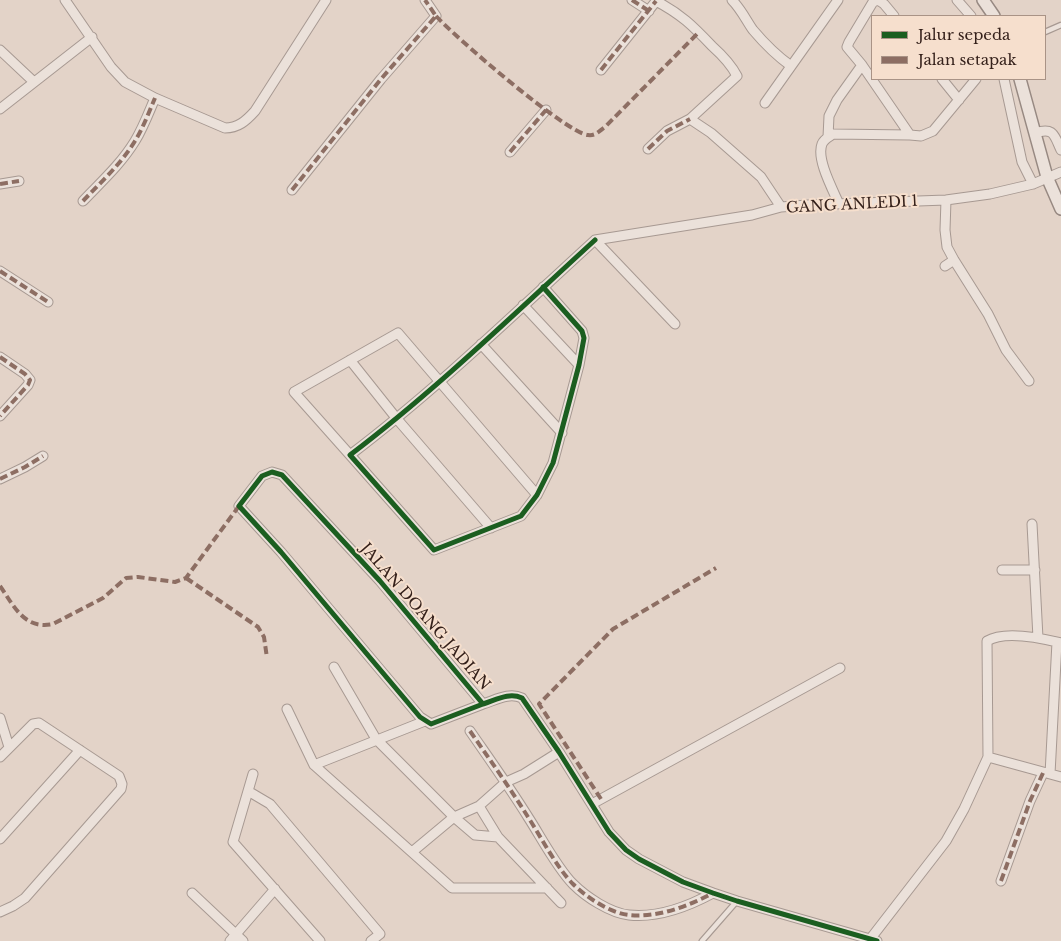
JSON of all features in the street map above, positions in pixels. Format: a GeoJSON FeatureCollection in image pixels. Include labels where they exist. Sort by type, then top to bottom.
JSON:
{"type":"FeatureCollection","features":[{"type":"Feature","properties":{"kind":"street"},"geometry":{"type":"LineString","coordinates":[[65,0],[111,67],[126,82],[155,98],[225,128],[232,128],[247,121],[326,0]]}},
{"type":"Feature","properties":{"kind":"street"},"geometry":{"type":"LineString","coordinates":[[292,190],[381,79],[436,16],[425,0]]}},
{"type":"Feature","properties":{"kind":"street"},"geometry":{"type":"LineString","coordinates":[[632,0],[649,11]]}},
{"type":"Feature","properties":{"kind":"street"},"geometry":{"type":"LineString","coordinates":[[732,0],[753,29],[781,59],[791,66]]}},
{"type":"Feature","properties":{"kind":"street"},"geometry":{"type":"LineString","coordinates":[[765,103],[838,0]]}},
{"type":"Feature","properties":{"kind":"street"},"geometry":{"type":"LineString","coordinates":[[871,78],[847,47],[873,2],[878,0],[893,15]]}},
{"type":"Feature","properties":{"kind":"street"},"geometry":{"type":"LineString","coordinates":[[957,0],[970,15]]}},
{"type":"Feature","properties":{"kind":"street"},"geometry":{"type":"LineString","coordinates":[[982,0],[993,15]]}},
{"type":"Feature","properties":{"kind":"street"},"geometry":{"type":"LineString","coordinates":[[601,70],[657,1],[673,10],[694,26],[732,66],[737,76],[690,119],[668,131],[648,149]]}},
{"type":"Feature","properties":{"kind":"street"},"geometry":{"type":"LineString","coordinates":[[0,109],[92,38]]}},
{"type":"Feature","properties":{"kind":"street"},"geometry":{"type":"LineString","coordinates":[[1,52],[34,82]]}},
{"type":"Feature","properties":{"kind":"street"},"geometry":{"type":"LineString","coordinates":[[828,137],[829,116],[837,100],[862,65]]}},
{"type":"Feature","properties":{"kind":"street"},"geometry":{"type":"LineString","coordinates":[[872,80],[910,135]]}},
{"type":"Feature","properties":{"kind":"street"},"geometry":{"type":"LineString","coordinates":[[943,80],[959,100]]}},
{"type":"Feature","properties":{"kind":"street"},"geometry":{"type":"LineString","coordinates":[[839,204],[820,154],[821,145],[828,137],[833,134],[921,136],[933,131],[975,80]]}},
{"type":"Feature","properties":{"kind":"street"},"geometry":{"type":"LineString","coordinates":[[1004,80],[1022,162],[1033,184]]}},
{"type":"Feature","properties":{"kind":"street"},"geometry":{"type":"LineString","coordinates":[[1020,80],[1048,177],[1061,209]]}},
{"type":"Feature","properties":{"kind":"street"},"geometry":{"type":"LineString","coordinates":[[83,201],[127,153],[136,139],[155,98]]}},
{"type":"Feature","properties":{"kind":"street"},"geometry":{"type":"LineString","coordinates":[[510,152],[546,110]]}},
{"type":"Feature","properties":{"kind":"street"},"geometry":{"type":"LineString","coordinates":[[690,119],[711,133],[761,177],[781,207]]}},
{"type":"Feature","properties":{"kind":"street"},"geometry":{"type":"LineString","coordinates":[[1035,133],[1044,130],[1050,131],[1054,134],[1061,150]]}},
{"type":"Feature","properties":{"kind":"street","name":"GANG ANLEDI 1"},"geometry":{"type":"LineString","coordinates":[[596,240],[752,215],[781,207],[807,204],[946,200],[990,194],[1033,184],[1061,172]]}},
{"type":"Feature","properties":{"kind":"street"},"geometry":{"type":"LineString","coordinates":[[0,184],[19,181]]}},
{"type":"Feature","properties":{"kind":"street"},"geometry":{"type":"LineString","coordinates":[[946,200],[945,230],[947,247],[988,314],[1006,350],[1029,381]]}},
{"type":"Feature","properties":{"kind":"street"},"geometry":{"type":"LineString","coordinates":[[350,454],[397,419],[596,240],[676,324]]}},
{"type":"Feature","properties":{"kind":"street"},"geometry":{"type":"LineString","coordinates":[[945,266],[954,260]]}},
{"type":"Feature","properties":{"kind":"street"},"geometry":{"type":"LineString","coordinates":[[1,274],[48,302]]}},
{"type":"Feature","properties":{"kind":"street"},"geometry":{"type":"LineString","coordinates":[[537,495],[398,333],[294,392],[434,550],[521,516],[537,495],[554,463],[579,366],[584,338],[582,331],[543,288]]}},
{"type":"Feature","properties":{"kind":"street"},"geometry":{"type":"LineString","coordinates":[[524,305],[579,366]]}},
{"type":"Feature","properties":{"kind":"street"},"geometry":{"type":"LineString","coordinates":[[480,344],[562,433]]}},
{"type":"Feature","properties":{"kind":"street"},"geometry":{"type":"LineString","coordinates":[[0,357],[25,374],[30,380],[28,385],[0,416]]}},
{"type":"Feature","properties":{"kind":"street"},"geometry":{"type":"LineString","coordinates":[[350,360],[397,419],[491,528]]}},
{"type":"Feature","properties":{"kind":"street"},"geometry":{"type":"LineString","coordinates":[[0,479],[25,468],[43,456]]}},
{"type":"Feature","properties":{"kind":"street","name":"JALAN DOANG JADIAN"},"geometry":{"type":"LineString","coordinates":[[425,721],[281,552],[239,506],[262,476],[272,472],[282,475],[380,581],[483,704],[512,695],[522,698],[559,752],[609,832],[626,850],[683,882],[712,893],[874,940]]}},
{"type":"Feature","properties":{"kind":"street"},"geometry":{"type":"LineString","coordinates":[[1032,524],[1038,638]]}},
{"type":"Feature","properties":{"kind":"street"},"geometry":{"type":"LineString","coordinates":[[1002,570],[1035,570]]}},
{"type":"Feature","properties":{"kind":"street"},"geometry":{"type":"LineString","coordinates":[[874,940],[946,841],[964,809],[988,757],[987,641],[993,637],[1003,635],[1059,642],[1047,773],[1030,801],[1001,881]]}},
{"type":"Feature","properties":{"kind":"street"},"geometry":{"type":"LineString","coordinates":[[334,667],[376,739],[454,817],[475,835],[498,837]]}},
{"type":"Feature","properties":{"kind":"street"},"geometry":{"type":"LineString","coordinates":[[592,804],[840,668]]}},
{"type":"Feature","properties":{"kind":"street"},"geometry":{"type":"LineString","coordinates":[[314,765],[425,721],[431,724],[438,722],[483,704]]}},
{"type":"Feature","properties":{"kind":"street"},"geometry":{"type":"LineString","coordinates":[[287,709],[314,765],[452,888],[546,888]]}},
{"type":"Feature","properties":{"kind":"street"},"geometry":{"type":"LineString","coordinates":[[0,718],[9,747]]}},
{"type":"Feature","properties":{"kind":"street"},"geometry":{"type":"LineString","coordinates":[[0,757],[33,724],[39,723],[119,776],[122,781],[121,788],[25,898],[0,912]]}},
{"type":"Feature","properties":{"kind":"street"},"geometry":{"type":"LineString","coordinates":[[470,732],[506,782],[572,882],[596,901],[614,912],[645,916],[696,902],[712,893]]}},
{"type":"Feature","properties":{"kind":"street"},"geometry":{"type":"LineString","coordinates":[[0,839],[80,750]]}},
{"type":"Feature","properties":{"kind":"street"},"geometry":{"type":"LineString","coordinates":[[412,852],[454,817],[479,806],[506,782],[524,774],[559,752]]}},
{"type":"Feature","properties":{"kind":"street"},"geometry":{"type":"LineString","coordinates":[[988,757],[1061,777]]}},
{"type":"Feature","properties":{"kind":"street"},"geometry":{"type":"LineString","coordinates":[[253,774],[233,842],[320,941]]}},
{"type":"Feature","properties":{"kind":"street"},"geometry":{"type":"LineString","coordinates":[[248,791],[270,804],[383,937],[371,941]]}},
{"type":"Feature","properties":{"kind":"street"},"geometry":{"type":"LineString","coordinates":[[479,806],[498,837],[561,903]]}},
{"type":"Feature","properties":{"kind":"street"},"geometry":{"type":"LineString","coordinates":[[233,938],[275,890]]}},
{"type":"Feature","properties":{"kind":"street"},"geometry":{"type":"LineString","coordinates":[[192,893],[233,938],[243,941]]}},
{"type":"Feature","properties":{"kind":"lane"},"geometry":{"type":"LineString","coordinates":[[1046,32],[1061,25]]}},
{"type":"Feature","properties":{"kind":"lane"},"geometry":{"type":"LineString","coordinates":[[702,941],[737,901]]}},
{"type":"Feature","properties":{"kind":"marked path"},"geometry":{"type":"LineString","coordinates":[[292,190],[381,79],[436,16],[425,0]]}},
{"type":"Feature","properties":{"kind":"marked path"},"geometry":{"type":"LineString","coordinates":[[632,0],[649,11]]}},
{"type":"Feature","properties":{"kind":"marked path"},"geometry":{"type":"LineString","coordinates":[[601,70],[656,1]]}},
{"type":"Feature","properties":{"kind":"marked path"},"geometry":{"type":"LineString","coordinates":[[436,16],[535,102],[558,119],[588,135],[595,134],[605,127],[699,32]]}},
{"type":"Feature","properties":{"kind":"marked path"},"geometry":{"type":"LineString","coordinates":[[83,201],[124,157],[141,131],[155,98]]}},
{"type":"Feature","properties":{"kind":"marked path"},"geometry":{"type":"LineString","coordinates":[[510,152],[546,110]]}},
{"type":"Feature","properties":{"kind":"marked path"},"geometry":{"type":"LineString","coordinates":[[648,149],[667,131],[690,119]]}},
{"type":"Feature","properties":{"kind":"marked path"},"geometry":{"type":"LineString","coordinates":[[0,184],[19,181]]}},
{"type":"Feature","properties":{"kind":"marked path"},"geometry":{"type":"LineString","coordinates":[[0,271],[48,302]]}},
{"type":"Feature","properties":{"kind":"marked path"},"geometry":{"type":"LineString","coordinates":[[0,357],[25,374],[30,380],[28,385],[0,416]]}},
{"type":"Feature","properties":{"kind":"marked path"},"geometry":{"type":"LineString","coordinates":[[0,479],[43,456]]}},
{"type":"Feature","properties":{"kind":"marked path"},"geometry":{"type":"LineString","coordinates":[[0,586],[15,608],[27,620],[43,625],[53,624],[103,598],[126,578],[138,577],[175,582],[186,578],[239,506]]}},
{"type":"Feature","properties":{"kind":"marked path"},"geometry":{"type":"LineString","coordinates":[[601,799],[539,704],[613,629],[716,568]]}},
{"type":"Feature","properties":{"kind":"marked path"},"geometry":{"type":"LineString","coordinates":[[186,578],[258,627],[264,637],[267,658]]}},
{"type":"Feature","properties":{"kind":"marked path"},"geometry":{"type":"LineString","coordinates":[[470,731],[514,795],[561,870],[573,884],[591,899],[606,908],[622,914],[651,915],[672,910],[713,893]]}},
{"type":"Feature","properties":{"kind":"marked path"},"geometry":{"type":"LineString","coordinates":[[1001,881],[1030,801],[1043,773]]}},
{"type":"Feature","properties":{"kind":"cycle path"},"geometry":{"type":"LineString","coordinates":[[543,287],[582,331],[584,338],[579,365],[553,463],[537,495],[521,516],[434,550],[350,455],[445,377],[505,323],[535,295],[565,267],[595,240]]}},
{"type":"Feature","properties":{"kind":"cycle path"},"geometry":{"type":"LineString","coordinates":[[483,704],[431,724],[420,717],[281,552],[239,506],[262,476],[272,472],[282,475],[380,581],[483,704],[507,696],[522,698],[559,752],[609,832],[626,850],[683,882],[713,893],[877,941]]}}]}
